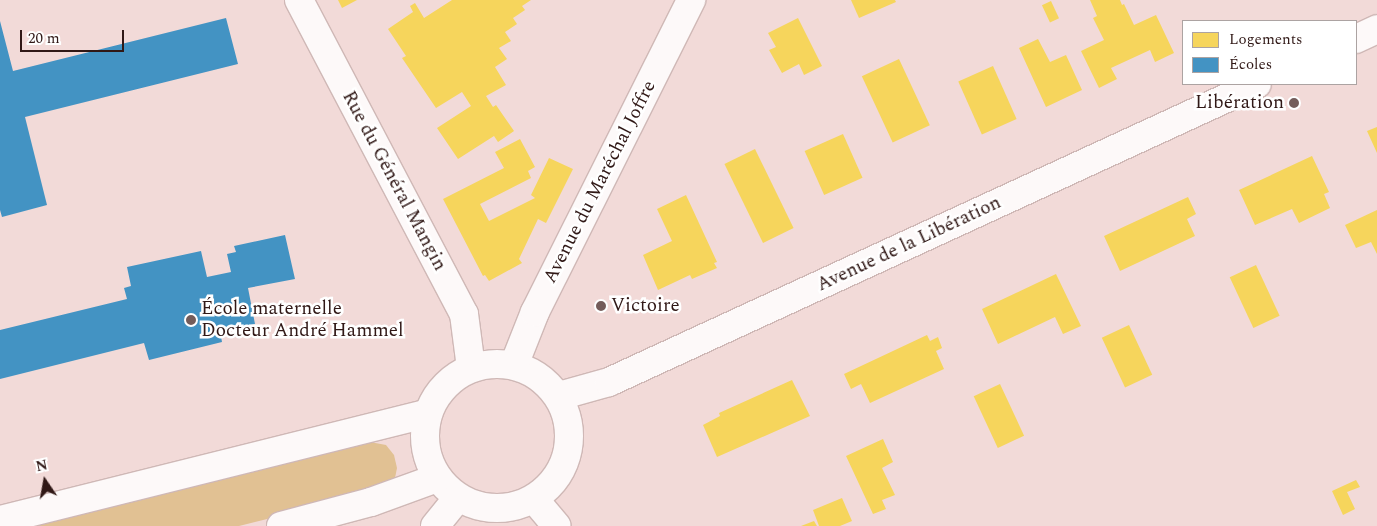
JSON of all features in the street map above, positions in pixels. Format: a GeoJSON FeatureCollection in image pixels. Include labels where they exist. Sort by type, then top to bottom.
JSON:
{"type":"FeatureCollection","features":[{"type":"Feature","properties":{"kind":"street","name":"Rue du Général Mangin"},"geometry":{"type":"LineString","coordinates":[[299,0],[464,314],[471,368]]}},
{"type":"Feature","properties":{"kind":"street","name":"Avenue du Maréchal Joffre"},"geometry":{"type":"LineString","coordinates":[[514,365],[535,312],[691,0]]}},
{"type":"Feature","properties":{"kind":"street"},"geometry":{"type":"LineString","coordinates":[[1357,38],[1377,29]]}},
{"type":"Feature","properties":{"kind":"street","name":"Avenue de la Libération"},"geometry":{"type":"LineString","coordinates":[[559,396],[609,382],[1255,85]]}},
{"type":"Feature","properties":{"kind":"street"},"geometry":{"type":"LineString","coordinates":[[492,363],[514,365],[540,376],[559,396],[570,424],[568,453],[556,480],[534,499],[509,508],[482,508],[458,498],[437,478],[425,446],[428,413],[440,390],[454,377],[471,368],[492,363]]}},
{"type":"Feature","properties":{"kind":"street"},"geometry":{"type":"LineString","coordinates":[[0,520],[428,413]]}},
{"type":"Feature","properties":{"kind":"street"},"geometry":{"type":"LineString","coordinates":[[281,526],[371,502],[437,478]]}},
{"type":"Feature","properties":{"kind":"street"},"geometry":{"type":"LineString","coordinates":[[435,526],[458,498]]}},
{"type":"Feature","properties":{"kind":"street"},"geometry":{"type":"LineString","coordinates":[[534,499],[557,526]]}},
{"type":"Feature","properties":{"kind":"shaded area"},"geometry":{"type":"Polygon","coordinates":[[[370,442],[386,445],[394,455],[397,468],[395,478],[388,487],[380,491],[239,526],[28,526],[370,442]]]}},
{"type":"Feature","properties":{"kind":"building: Logements"},"geometry":{"type":"Polygon","coordinates":[[[338,0],[357,0],[342,8],[338,0]]]}},
{"type":"Feature","properties":{"kind":"building: Logements"},"geometry":{"type":"Polygon","coordinates":[[[452,0],[531,0],[522,6],[525,10],[513,18],[517,24],[505,32],[511,41],[499,48],[507,59],[495,67],[506,85],[486,96],[493,107],[496,105],[514,131],[498,142],[494,136],[458,159],[437,128],[471,106],[462,92],[436,108],[402,58],[406,56],[388,29],[413,12],[410,6],[415,3],[424,18],[452,0]]]}},
{"type":"Feature","properties":{"kind":"building: Logements"},"geometry":{"type":"Polygon","coordinates":[[[851,0],[895,0],[896,2],[859,18],[851,0]]]}},
{"type":"Feature","properties":{"kind":"building: Logements"},"geometry":{"type":"Polygon","coordinates":[[[1090,0],[1120,0],[1122,5],[1124,4],[1134,25],[1156,15],[1174,53],[1155,62],[1150,50],[1111,68],[1117,79],[1099,88],[1081,51],[1104,40],[1093,18],[1097,16],[1090,0]]]}},
{"type":"Feature","properties":{"kind":"building: Logements"},"geometry":{"type":"Polygon","coordinates":[[[1051,1],[1059,18],[1050,22],[1042,5],[1051,1]]]}},
{"type":"Feature","properties":{"kind":"building: Logements"},"geometry":{"type":"Polygon","coordinates":[[[798,18],[822,66],[804,75],[799,64],[782,73],[769,50],[776,47],[768,33],[798,18]]]}},
{"type":"Feature","properties":{"kind":"building: Logements"},"geometry":{"type":"Polygon","coordinates":[[[1038,39],[1050,62],[1066,55],[1082,90],[1046,107],[1019,48],[1038,39]]]}},
{"type":"Feature","properties":{"kind":"building: Logements"},"geometry":{"type":"Polygon","coordinates":[[[899,59],[930,125],[893,142],[862,76],[899,59]]]}},
{"type":"Feature","properties":{"kind":"building: Logements"},"geometry":{"type":"Polygon","coordinates":[[[993,66],[1017,119],[982,134],[958,81],[993,66]]]}},
{"type":"Feature","properties":{"kind":"building: Logements"},"geometry":{"type":"Polygon","coordinates":[[[1377,127],[1377,153],[1367,131],[1377,127]]]}},
{"type":"Feature","properties":{"kind":"building: Logements"},"geometry":{"type":"Polygon","coordinates":[[[843,134],[863,178],[824,195],[805,151],[843,134]]]}},
{"type":"Feature","properties":{"kind":"building: Logements"},"geometry":{"type":"Polygon","coordinates":[[[520,139],[535,167],[528,171],[531,178],[480,204],[489,221],[535,198],[531,195],[549,158],[573,169],[546,223],[538,219],[519,259],[522,263],[489,281],[485,275],[483,276],[443,199],[504,168],[495,152],[520,139]]]}},
{"type":"Feature","properties":{"kind":"building: Logements"},"geometry":{"type":"Polygon","coordinates":[[[755,149],[794,228],[763,243],[724,164],[755,149]]]}},
{"type":"Feature","properties":{"kind":"building: Logements"},"geometry":{"type":"Polygon","coordinates":[[[1312,156],[1329,192],[1324,194],[1330,208],[1299,223],[1292,209],[1255,225],[1239,190],[1312,156]]]}},
{"type":"Feature","properties":{"kind":"building: Logements"},"geometry":{"type":"Polygon","coordinates":[[[686,195],[717,262],[714,263],[717,268],[692,279],[690,275],[658,290],[643,255],[672,241],[657,209],[686,195]]]}},
{"type":"Feature","properties":{"kind":"building: Logements"},"geometry":{"type":"Polygon","coordinates":[[[1188,197],[1196,214],[1187,219],[1195,236],[1120,271],[1104,236],[1188,197]]]}},
{"type":"Feature","properties":{"kind":"building: Logements"},"geometry":{"type":"Polygon","coordinates":[[[1377,210],[1377,254],[1371,242],[1356,248],[1345,225],[1377,210]]]}},
{"type":"Feature","properties":{"kind":"building: Logements"},"geometry":{"type":"Polygon","coordinates":[[[1256,265],[1280,316],[1253,328],[1230,277],[1256,265]]]}},
{"type":"Feature","properties":{"kind":"building: Logements"},"geometry":{"type":"Polygon","coordinates":[[[1056,274],[1081,326],[1063,334],[1055,317],[998,344],[982,309],[1056,274]]]}},
{"type":"Feature","properties":{"kind":"building: Logements"},"geometry":{"type":"Polygon","coordinates":[[[1129,325],[1152,375],[1125,388],[1102,338],[1129,325]]]}},
{"type":"Feature","properties":{"kind":"building: Logements"},"geometry":{"type":"Polygon","coordinates":[[[927,335],[930,341],[938,337],[942,348],[936,351],[944,369],[870,403],[861,384],[851,389],[844,374],[927,335]]]}},
{"type":"Feature","properties":{"kind":"building: Logements"},"geometry":{"type":"Polygon","coordinates":[[[792,380],[810,416],[717,457],[703,425],[720,416],[719,413],[792,380]]]}},
{"type":"Feature","properties":{"kind":"building: Logements"},"geometry":{"type":"Polygon","coordinates":[[[1000,384],[1024,436],[998,448],[974,396],[1000,384]]]}},
{"type":"Feature","properties":{"kind":"building: Logements"},"geometry":{"type":"Polygon","coordinates":[[[883,439],[893,462],[882,468],[895,495],[882,500],[886,509],[873,514],[846,456],[883,439]]]}},
{"type":"Feature","properties":{"kind":"building: Logements"},"geometry":{"type":"Polygon","coordinates":[[[1356,480],[1360,487],[1347,492],[1355,509],[1343,515],[1332,491],[1356,480]]]}},
{"type":"Feature","properties":{"kind":"building: Logements"},"geometry":{"type":"Polygon","coordinates":[[[842,498],[852,521],[840,526],[819,526],[813,510],[842,498]]]}},
{"type":"Feature","properties":{"kind":"building: Logements"},"geometry":{"type":"Polygon","coordinates":[[[814,521],[817,526],[801,526],[814,521]]]}},
{"type":"Feature","properties":{"kind":"building: Écoles"},"geometry":{"type":"Polygon","coordinates":[[[226,18],[238,64],[25,117],[47,205],[2,217],[0,210],[0,21],[13,71],[226,18]]]}},
{"type":"Feature","properties":{"kind":"building: Écoles"},"geometry":{"type":"Polygon","coordinates":[[[285,235],[295,279],[248,288],[255,324],[220,331],[222,342],[149,360],[144,343],[0,379],[0,330],[127,299],[124,288],[131,286],[127,267],[201,251],[207,277],[231,272],[227,254],[236,252],[234,246],[285,235]]]}},
{"type":"Feature","properties":{"kind":"place","name":"Libération"},"geometry":{"type":"Point","coordinates":[1294,103]}},
{"type":"Feature","properties":{"kind":"place","name":"Victoire"},"geometry":{"type":"Point","coordinates":[601,306]}},
{"type":"Feature","properties":{"kind":"place","name":"École maternelle Docteur André Hammel"},"geometry":{"type":"Point","coordinates":[191,320]}}]}
